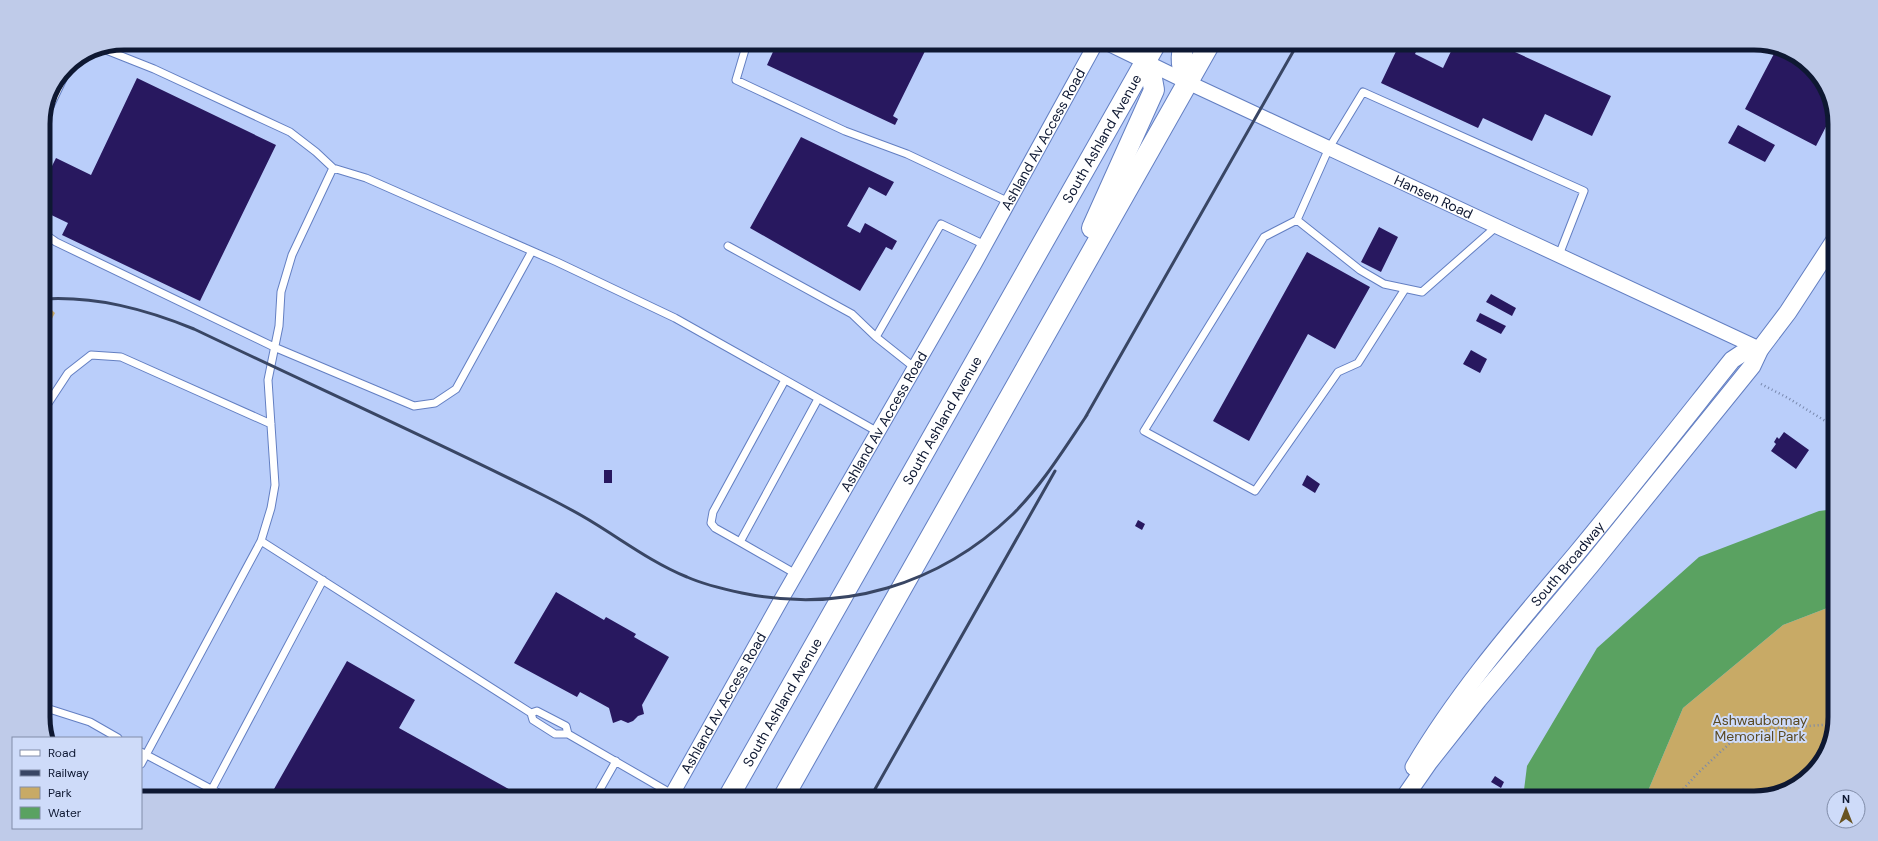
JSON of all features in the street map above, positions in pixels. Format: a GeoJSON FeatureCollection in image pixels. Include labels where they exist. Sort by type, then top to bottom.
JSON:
{"type":"FeatureCollection","features":[{"type":"Feature","properties":{"kind":"main road","name":"South Ashland Avenue"},"geometry":{"type":"LineString","coordinates":[[732,791],[1152,50]]}},
{"type":"Feature","properties":{"kind":"main road"},"geometry":{"type":"LineString","coordinates":[[1183,50],[1182,68],[1187,82]]}},
{"type":"Feature","properties":{"kind":"main road"},"geometry":{"type":"LineString","coordinates":[[787,791],[1206,50]]}},
{"type":"Feature","properties":{"kind":"main road"},"geometry":{"type":"LineString","coordinates":[[1081,271],[1088,237],[1154,90],[1151,73],[1145,61]]}},
{"type":"Feature","properties":{"kind":"street","name":"Ashland Av Access Road"},"geometry":{"type":"LineString","coordinates":[[674,791],[796,574],[985,245],[1092,50]]}},
{"type":"Feature","properties":{"kind":"street","name":"Hansen Road"},"geometry":{"type":"LineString","coordinates":[[1122,50],[1187,82],[1760,349]]}},
{"type":"Feature","properties":{"kind":"street","name":"South Broadway"},"geometry":{"type":"LineString","coordinates":[[1409,791],[1429,762],[1478,700],[1591,565],[1752,366],[1760,349],[1788,312],[1828,251]]}},
{"type":"Feature","properties":{"kind":"street","name":"South Broadway"},"geometry":{"type":"LineString","coordinates":[[1398,791],[1448,713],[1490,657],[1629,490],[1732,360],[1741,354],[1760,349]]}},
{"type":"Feature","properties":{"kind":"lane"},"geometry":{"type":"LineString","coordinates":[[745,50],[736,80],[845,131],[907,154],[1009,202]]}},
{"type":"Feature","properties":{"kind":"lane"},"geometry":{"type":"LineString","coordinates":[[109,51],[154,69],[290,132],[316,152],[333,168],[366,178],[532,251],[675,318],[878,432]]}},
{"type":"Feature","properties":{"kind":"lane"},"geometry":{"type":"LineString","coordinates":[[1406,289],[1358,363],[1338,372],[1255,491],[1144,431],[1264,237],[1296,220],[1329,148],[1363,92],[1584,191],[1559,255]]}},
{"type":"Feature","properties":{"kind":"lane"},"geometry":{"type":"LineString","coordinates":[[216,791],[143,754],[261,541],[271,508],[275,485],[268,380],[279,326],[281,292],[292,255],[333,168]]}},
{"type":"Feature","properties":{"kind":"lane"},"geometry":{"type":"LineString","coordinates":[[1296,220],[1360,270],[1384,284],[1422,292],[1496,226]]}},
{"type":"Feature","properties":{"kind":"lane"},"geometry":{"type":"LineString","coordinates":[[876,337],[941,224],[985,245]]}},
{"type":"Feature","properties":{"kind":"lane"},"geometry":{"type":"LineString","coordinates":[[50,238],[274,347],[414,406],[435,403],[456,389],[532,251]]}},
{"type":"Feature","properties":{"kind":"lane"},"geometry":{"type":"LineString","coordinates":[[728,246],[852,314],[876,337],[915,368]]}},
{"type":"Feature","properties":{"kind":"lane"},"geometry":{"type":"LineString","coordinates":[[50,400],[68,373],[91,355],[121,357],[270,424]]}},
{"type":"Feature","properties":{"kind":"lane"},"geometry":{"type":"LineString","coordinates":[[785,380],[713,512],[711,523],[715,528],[796,574]]}},
{"type":"Feature","properties":{"kind":"lane"},"geometry":{"type":"LineString","coordinates":[[740,542],[818,398]]}},
{"type":"Feature","properties":{"kind":"lane"},"geometry":{"type":"LineString","coordinates":[[261,541],[531,713],[532,720],[555,734],[568,734],[616,761],[663,791]]}},
{"type":"Feature","properties":{"kind":"lane"},"geometry":{"type":"LineString","coordinates":[[212,789],[323,580]]}},
{"type":"Feature","properties":{"kind":"lane"},"geometry":{"type":"LineString","coordinates":[[50,709],[90,722],[116,737]]}},
{"type":"Feature","properties":{"kind":"lane"},"geometry":{"type":"LineString","coordinates":[[531,713],[537,711],[566,726],[568,734]]}},
{"type":"Feature","properties":{"kind":"lane"},"geometry":{"type":"LineString","coordinates":[[599,791],[616,761]]}},
{"type":"Feature","properties":{"kind":"path"},"geometry":{"type":"LineString","coordinates":[[1761,384],[1788,398],[1828,423]]}},
{"type":"Feature","properties":{"kind":"path"},"geometry":{"type":"LineString","coordinates":[[1681,791],[1698,772],[1730,743],[1770,729],[1828,724]]}},
{"type":"Feature","properties":{"kind":"green space"},"geometry":{"type":"Polygon","coordinates":[[[50,308],[55,313],[50,323],[50,308]]]}},
{"type":"Feature","properties":{"kind":"green space","name":"Ashwaubomay Memorial Park"},"geometry":{"type":"Polygon","coordinates":[[[1828,608],[1827,731],[1820,750],[1810,766],[1795,779],[1768,790],[1648,791],[1683,708],[1783,625],[1828,608]]]}},
{"type":"Feature","properties":{"kind":"water"},"geometry":{"type":"Polygon","coordinates":[[[1828,510],[1828,608],[1783,625],[1683,708],[1648,791],[1524,791],[1527,766],[1597,648],[1699,557],[1819,511],[1828,510]]]}},
{"type":"Feature","properties":{"kind":"building"},"geometry":{"type":"Polygon","coordinates":[[[774,50],[926,50],[893,116],[898,119],[895,125],[767,65],[774,50]]]}},
{"type":"Feature","properties":{"kind":"building"},"geometry":{"type":"Polygon","coordinates":[[[1397,50],[1417,50],[1415,54],[1443,68],[1452,50],[1516,50],[1515,52],[1611,96],[1592,136],[1545,114],[1532,141],[1483,118],[1478,128],[1381,83],[1397,50]]]}},
{"type":"Feature","properties":{"kind":"building"},"geometry":{"type":"Polygon","coordinates":[[[1774,53],[1791,60],[1810,75],[1816,83],[1824,100],[1827,110],[1828,123],[1816,146],[1745,109],[1774,53]]]}},
{"type":"Feature","properties":{"kind":"building"},"geometry":{"type":"Polygon","coordinates":[[[137,78],[276,145],[200,301],[62,235],[68,223],[50,214],[50,170],[56,158],[91,175],[137,78]]]}},
{"type":"Feature","properties":{"kind":"building"},"geometry":{"type":"Polygon","coordinates":[[[1738,125],[1775,145],[1765,162],[1728,143],[1738,125]]]}},
{"type":"Feature","properties":{"kind":"building"},"geometry":{"type":"Polygon","coordinates":[[[801,137],[894,182],[886,196],[869,187],[847,226],[860,233],[865,223],[897,241],[892,250],[886,247],[860,291],[750,228],[801,137]]]}},
{"type":"Feature","properties":{"kind":"building"},"geometry":{"type":"Polygon","coordinates":[[[1379,227],[1398,237],[1381,272],[1361,262],[1379,227]]]}},
{"type":"Feature","properties":{"kind":"building"},"geometry":{"type":"Polygon","coordinates":[[[1307,252],[1370,287],[1335,349],[1308,334],[1249,441],[1213,421],[1307,252]]]}},
{"type":"Feature","properties":{"kind":"building"},"geometry":{"type":"Polygon","coordinates":[[[1491,294],[1516,308],[1512,316],[1486,302],[1491,294]]]}},
{"type":"Feature","properties":{"kind":"building"},"geometry":{"type":"Polygon","coordinates":[[[1480,313],[1506,326],[1501,334],[1476,321],[1480,313]]]}},
{"type":"Feature","properties":{"kind":"building"},"geometry":{"type":"Polygon","coordinates":[[[1471,350],[1487,359],[1480,373],[1463,364],[1471,350]]]}},
{"type":"Feature","properties":{"kind":"building"},"geometry":{"type":"Polygon","coordinates":[[[1784,432],[1809,450],[1796,469],[1771,451],[1776,444],[1774,442],[1777,437],[1779,439],[1784,432]]]}},
{"type":"Feature","properties":{"kind":"building"},"geometry":{"type":"Polygon","coordinates":[[[604,470],[612,470],[612,483],[604,483],[604,470]]]}},
{"type":"Feature","properties":{"kind":"building"},"geometry":{"type":"Polygon","coordinates":[[[1307,475],[1320,484],[1315,493],[1302,485],[1307,475]]]}},
{"type":"Feature","properties":{"kind":"building"},"geometry":{"type":"Polygon","coordinates":[[[1138,520],[1145,524],[1142,530],[1135,526],[1138,520]]]}},
{"type":"Feature","properties":{"kind":"building"},"geometry":{"type":"Polygon","coordinates":[[[556,592],[604,620],[606,617],[636,634],[634,637],[669,657],[642,705],[644,714],[628,723],[621,720],[613,723],[609,708],[580,692],[577,697],[514,663],[556,592]]]}},
{"type":"Feature","properties":{"kind":"building"},"geometry":{"type":"Polygon","coordinates":[[[347,661],[415,700],[399,728],[512,791],[278,791],[274,789],[347,661]]]}},
{"type":"Feature","properties":{"kind":"building"},"geometry":{"type":"Polygon","coordinates":[[[1495,776],[1504,782],[1501,788],[1491,782],[1495,776]]]}},
{"type":"Feature","properties":{"kind":"railway"},"geometry":{"type":"LineString","coordinates":[[1085,418],[1294,50]]}},
{"type":"Feature","properties":{"kind":"railway"},"geometry":{"type":"LineString","coordinates":[[50,299],[82,300],[120,305],[157,315],[194,329],[450,450],[580,514],[651,559],[687,577],[721,588],[779,599],[816,600],[852,596],[887,588],[921,576],[954,559],[984,539],[1024,503],[1052,466],[1087,415]]}},
{"type":"Feature","properties":{"kind":"railway"},"geometry":{"type":"LineString","coordinates":[[874,791],[1055,471]]}}]}
